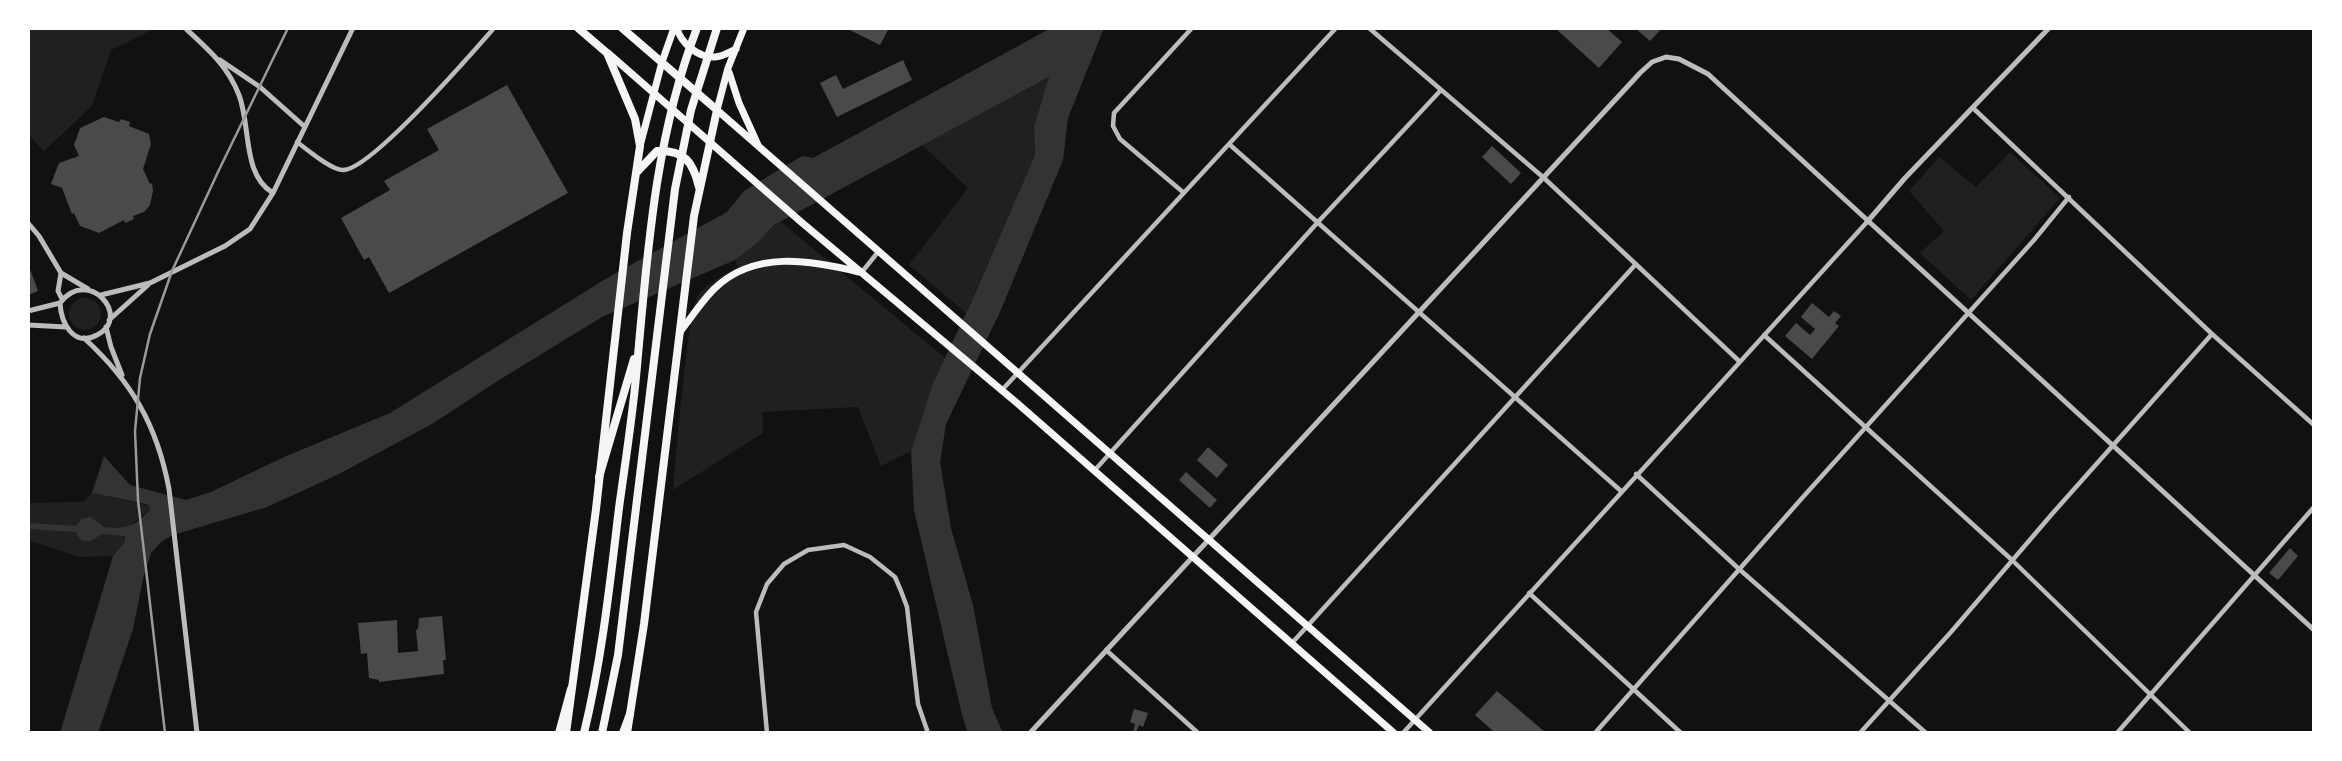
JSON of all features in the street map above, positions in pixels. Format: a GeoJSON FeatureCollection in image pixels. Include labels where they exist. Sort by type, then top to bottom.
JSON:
{"type":"FeatureCollection","features":[{"type":"Feature","properties":{"kind":"highway"},"geometry":{"type":"LineString","coordinates":[[566,733],[599,477],[626,233],[640,146],[635,119],[607,53],[578,28]]}},
{"type":"Feature","properties":{"kind":"highway"},"geometry":{"type":"LineString","coordinates":[[622,28],[717,110],[694,216],[655,546],[625,733]]}},
{"type":"Feature","properties":{"kind":"highway"},"geometry":{"type":"LineString","coordinates":[[584,733],[608,596],[639,346],[645,267],[660,166],[682,70],[697,28]]}},
{"type":"Feature","properties":{"kind":"highway"},"geometry":{"type":"LineString","coordinates":[[602,733],[618,655],[680,162],[695,97],[717,28]]}},
{"type":"Feature","properties":{"kind":"highway"},"geometry":{"type":"LineString","coordinates":[[635,174],[657,151],[669,151],[687,159],[699,190]]}},
{"type":"Feature","properties":{"kind":"highway"},"geometry":{"type":"LineString","coordinates":[[599,477],[639,346]]}},
{"type":"Feature","properties":{"kind":"highway"},"geometry":{"type":"LineString","coordinates":[[559,733],[571,689]]}},
{"type":"Feature","properties":{"kind":"main road"},"geometry":{"type":"LineString","coordinates":[[640,146],[662,62],[675,28]]}},
{"type":"Feature","properties":{"kind":"main road"},"geometry":{"type":"LineString","coordinates":[[675,28],[681,38],[700,55],[719,57],[736,48]]}},
{"type":"Feature","properties":{"kind":"main road"},"geometry":{"type":"LineString","coordinates":[[744,28],[728,68],[717,110],[1430,733]]}},
{"type":"Feature","properties":{"kind":"main road"},"geometry":{"type":"LineString","coordinates":[[607,53],[755,183],[1002,390],[1394,733]]}},
{"type":"Feature","properties":{"kind":"main road"},"geometry":{"type":"LineString","coordinates":[[728,68],[738,103],[759,148]]}},
{"type":"Feature","properties":{"kind":"main road"},"geometry":{"type":"LineString","coordinates":[[680,333],[715,289],[745,269],[782,260],[806,261],[862,273]]}},
{"type":"Feature","properties":{"kind":"street"},"geometry":{"type":"LineString","coordinates":[[185,28],[218,58],[260,87],[305,127]]}},
{"type":"Feature","properties":{"kind":"street"},"geometry":{"type":"LineString","coordinates":[[101,295],[150,283],[241,237],[257,220],[272,193],[354,28]]}},
{"type":"Feature","properties":{"kind":"street"},"geometry":{"type":"LineString","coordinates":[[298,142],[335,168],[346,170],[355,166],[382,146],[494,28]]}},
{"type":"Feature","properties":{"kind":"street"},"geometry":{"type":"LineString","coordinates":[[1184,193],[1120,139],[1113,126],[1114,113],[1192,28]]}},
{"type":"Feature","properties":{"kind":"street"},"geometry":{"type":"LineString","coordinates":[[1002,390],[1336,28]]}},
{"type":"Feature","properties":{"kind":"street"},"geometry":{"type":"LineString","coordinates":[[1369,28],[1544,178],[1739,362]]}},
{"type":"Feature","properties":{"kind":"street"},"geometry":{"type":"LineString","coordinates":[[1403,733],[1905,178],[2049,28]]}},
{"type":"Feature","properties":{"kind":"street"},"geometry":{"type":"LineString","coordinates":[[1030,733],[1640,74],[1652,62],[1668,57],[1708,74],[2314,630]]}},
{"type":"Feature","properties":{"kind":"street"},"geometry":{"type":"LineString","coordinates":[[218,58],[239,94],[246,117],[254,174],[262,187],[272,193]]}},
{"type":"Feature","properties":{"kind":"street"},"geometry":{"type":"LineString","coordinates":[[1094,471],[1441,90]]}},
{"type":"Feature","properties":{"kind":"street"},"geometry":{"type":"LineString","coordinates":[[1973,108],[2212,334],[2314,425]]}},
{"type":"Feature","properties":{"kind":"street"},"geometry":{"type":"LineString","coordinates":[[1229,144],[1621,491]]}},
{"type":"Feature","properties":{"kind":"street"},"geometry":{"type":"LineString","coordinates":[[1595,733],[2069,197]]}},
{"type":"Feature","properties":{"kind":"street"},"geometry":{"type":"LineString","coordinates":[[28,223],[40,236],[61,273],[101,295],[109,306],[109,320],[97,335],[84,338],[66,327],[28,325]]}},
{"type":"Feature","properties":{"kind":"street"},"geometry":{"type":"LineString","coordinates":[[862,273],[878,252]]}},
{"type":"Feature","properties":{"kind":"street"},"geometry":{"type":"LineString","coordinates":[[1291,643],[1636,264]]}},
{"type":"Feature","properties":{"kind":"street"},"geometry":{"type":"LineString","coordinates":[[61,273],[58,290],[66,327]]}},
{"type":"Feature","properties":{"kind":"street"},"geometry":{"type":"LineString","coordinates":[[109,320],[150,283]]}},
{"type":"Feature","properties":{"kind":"street"},"geometry":{"type":"LineString","coordinates":[[28,311],[61,301],[78,291],[89,290]]}},
{"type":"Feature","properties":{"kind":"street"},"geometry":{"type":"LineString","coordinates":[[106,327],[123,378]]}},
{"type":"Feature","properties":{"kind":"street"},"geometry":{"type":"LineString","coordinates":[[1860,733],[2212,334]]}},
{"type":"Feature","properties":{"kind":"street"},"geometry":{"type":"LineString","coordinates":[[1764,335],[2012,560],[2190,733]]}},
{"type":"Feature","properties":{"kind":"street"},"geometry":{"type":"LineString","coordinates":[[84,338],[123,378],[137,398],[155,435],[169,489],[197,733]]}},
{"type":"Feature","properties":{"kind":"street"},"geometry":{"type":"LineString","coordinates":[[1636,474],[1739,569],[1926,733]]}},
{"type":"Feature","properties":{"kind":"street"},"geometry":{"type":"LineString","coordinates":[[2117,733],[2314,507]]}},
{"type":"Feature","properties":{"kind":"street"},"geometry":{"type":"LineString","coordinates":[[767,733],[756,612],[767,584],[784,564],[808,550],[844,545],[870,557],[895,577],[907,607],[918,704],[928,733]]}},
{"type":"Feature","properties":{"kind":"street"},"geometry":{"type":"LineString","coordinates":[[1529,593],[1681,733]]}},
{"type":"Feature","properties":{"kind":"street"},"geometry":{"type":"LineString","coordinates":[[1106,650],[1198,733]]}},
{"type":"Feature","properties":{"kind":"shaded area"},"geometry":{"type":"Polygon","coordinates":[[[28,28],[156,28],[111,50],[92,106],[44,151],[28,134],[28,28]]]}},
{"type":"Feature","properties":{"kind":"shaded area"},"geometry":{"type":"Polygon","coordinates":[[[1051,28],[1104,28],[1068,118],[1063,160],[1000,312],[946,424],[940,462],[951,528],[973,605],[992,708],[1003,733],[968,733],[962,715],[914,510],[911,451],[933,383],[1035,155],[1034,127],[1049,77],[774,225],[735,260],[602,317],[432,424],[337,475],[267,507],[173,535],[161,542],[151,553],[133,629],[98,733],[60,733],[113,556],[124,543],[125,536],[101,534],[84,541],[76,532],[28,529],[28,523],[76,526],[82,519],[90,517],[102,527],[117,528],[133,524],[144,516],[150,510],[150,506],[146,504],[92,493],[104,456],[130,485],[186,500],[211,492],[284,457],[390,413],[607,278],[727,212],[744,191],[802,156],[813,158],[1051,28]]]}},
{"type":"Feature","properties":{"kind":"shaded area"},"geometry":{"type":"Polygon","coordinates":[[[1050,77],[1034,127],[1035,155],[966,313],[909,265],[968,188],[921,144],[1050,77]]]}},
{"type":"Feature","properties":{"kind":"shaded area"},"geometry":{"type":"Polygon","coordinates":[[[2010,152],[2060,198],[1971,300],[1920,253],[1944,231],[1909,191],[1939,157],[1976,187],[2010,152]]]}},
{"type":"Feature","properties":{"kind":"shaded area"},"geometry":{"type":"Polygon","coordinates":[[[780,221],[945,358],[933,383],[911,451],[881,466],[858,407],[762,412],[763,433],[673,490],[686,355],[690,326],[699,294],[712,282],[738,267],[735,260],[780,221]]]}},
{"type":"Feature","properties":{"kind":"shaded area"},"geometry":{"type":"Polygon","coordinates":[[[85,298],[96,303],[101,314],[96,325],[85,330],[74,325],[69,314],[74,303],[85,298]]]}},
{"type":"Feature","properties":{"kind":"shaded area"},"geometry":{"type":"Polygon","coordinates":[[[92,493],[150,506],[150,510],[125,529],[124,543],[113,556],[80,557],[28,540],[28,503],[83,502],[92,493]]]}},
{"type":"Feature","properties":{"kind":"building"},"geometry":{"type":"Polygon","coordinates":[[[846,28],[889,28],[880,45],[846,28]]]}},
{"type":"Feature","properties":{"kind":"building"},"geometry":{"type":"Polygon","coordinates":[[[1555,28],[1606,28],[1622,42],[1599,68],[1555,28]]]}},
{"type":"Feature","properties":{"kind":"building"},"geometry":{"type":"Polygon","coordinates":[[[1635,28],[1662,28],[1650,41],[1635,28]]]}},
{"type":"Feature","properties":{"kind":"building"},"geometry":{"type":"Polygon","coordinates":[[[903,60],[912,80],[837,117],[820,83],[836,75],[843,89],[903,60]]]}},
{"type":"Feature","properties":{"kind":"building"},"geometry":{"type":"Polygon","coordinates":[[[507,85],[568,193],[389,293],[369,257],[364,260],[341,218],[390,190],[384,181],[439,150],[427,129],[507,85]]]}},
{"type":"Feature","properties":{"kind":"building"},"geometry":{"type":"Polygon","coordinates":[[[104,117],[130,122],[129,126],[149,134],[151,144],[143,169],[150,184],[152,183],[153,191],[150,205],[144,212],[133,216],[134,219],[125,223],[124,220],[99,233],[80,226],[62,188],[51,184],[59,163],[79,156],[74,145],[80,128],[104,117]]]}},
{"type":"Feature","properties":{"kind":"building"},"geometry":{"type":"Polygon","coordinates":[[[1492,146],[1521,173],[1511,184],[1482,157],[1492,146]]]}},
{"type":"Feature","properties":{"kind":"building"},"geometry":{"type":"Polygon","coordinates":[[[28,264],[38,291],[28,295],[28,264]]]}},
{"type":"Feature","properties":{"kind":"building"},"geometry":{"type":"Polygon","coordinates":[[[1812,303],[1829,317],[1834,311],[1841,316],[1835,323],[1839,326],[1812,359],[1785,336],[1796,323],[1810,335],[1815,329],[1801,317],[1812,303]]]}},
{"type":"Feature","properties":{"kind":"building"},"geometry":{"type":"Polygon","coordinates":[[[1208,447],[1228,465],[1217,478],[1197,460],[1208,447]]]}},
{"type":"Feature","properties":{"kind":"building"},"geometry":{"type":"Polygon","coordinates":[[[1186,472],[1217,500],[1210,508],[1179,480],[1186,472]]]}},
{"type":"Feature","properties":{"kind":"building"},"geometry":{"type":"Polygon","coordinates":[[[2290,548],[2298,556],[2278,580],[2269,573],[2290,548]]]}},
{"type":"Feature","properties":{"kind":"building"},"geometry":{"type":"Polygon","coordinates":[[[442,616],[446,660],[443,660],[444,674],[379,682],[369,678],[367,653],[361,654],[358,623],[397,620],[398,653],[418,651],[416,630],[419,618],[442,616]]]}},
{"type":"Feature","properties":{"kind":"building"},"geometry":{"type":"Polygon","coordinates":[[[1497,691],[1546,733],[1492,733],[1493,731],[1475,715],[1497,691]]]}},
{"type":"Feature","properties":{"kind":"building"},"geometry":{"type":"Polygon","coordinates":[[[1134,709],[1148,713],[1143,727],[1139,725],[1136,733],[1133,733],[1135,724],[1130,722],[1134,709]]]}},
{"type":"Feature","properties":{"kind":"railway"},"geometry":{"type":"LineString","coordinates":[[165,733],[138,500],[135,431],[140,378],[150,334],[172,271],[288,28]]}}]}
